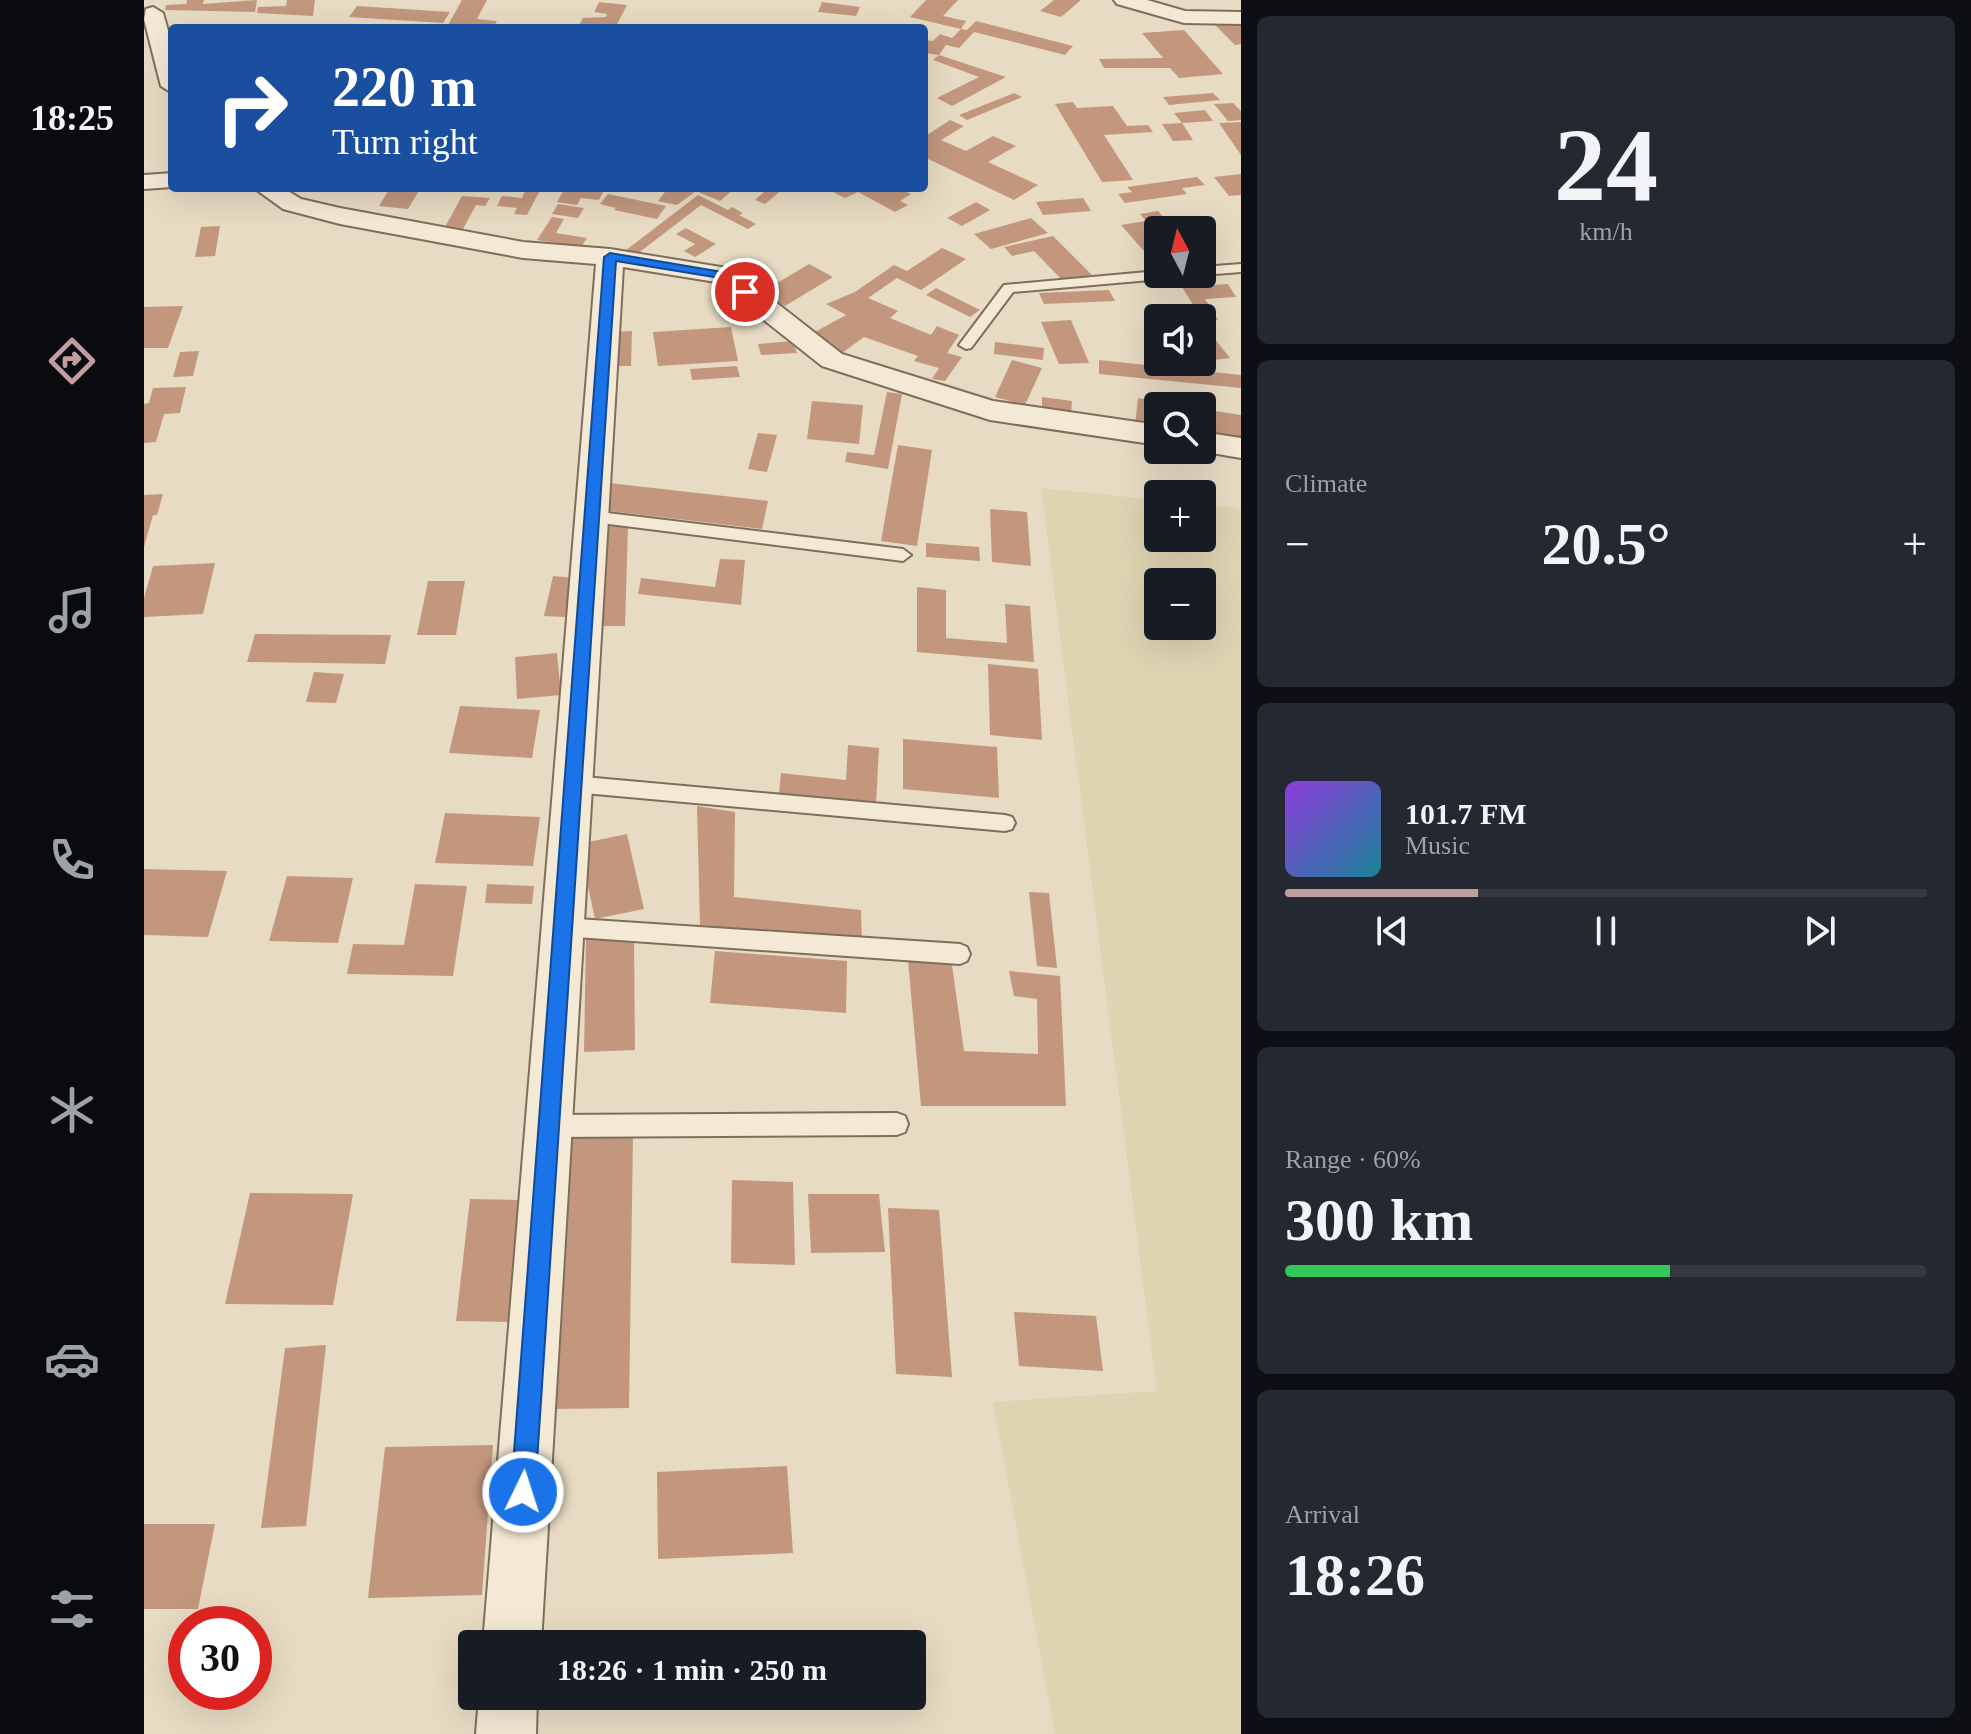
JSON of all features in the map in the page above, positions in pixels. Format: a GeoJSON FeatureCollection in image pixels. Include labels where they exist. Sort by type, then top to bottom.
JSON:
{"type":"FeatureCollection","features":[{"type":"Feature","properties":{"kind":"street"},"geometry":{"type":"LineString","coordinates":[[1124,0],[1184,17],[1241,18]]}},
{"type":"Feature","properties":{"kind":"street"},"geometry":{"type":"LineString","coordinates":[[153,13],[168,71]]}},
{"type":"Feature","properties":{"kind":"street"},"geometry":{"type":"LineString","coordinates":[[144,182],[168,180]]}},
{"type":"Feature","properties":{"kind":"street"},"geometry":{"type":"LineString","coordinates":[[272,192],[292,204],[340,216],[523,250],[610,257],[724,275],[832,360],[990,410],[1144,433]]}},
{"type":"Feature","properties":{"kind":"street"},"geometry":{"type":"LineString","coordinates":[[513,1630],[610,257]]}},
{"type":"Feature","properties":{"kind":"street"},"geometry":{"type":"LineString","coordinates":[[1216,444],[1241,448]]}},
{"type":"Feature","properties":{"kind":"street"},"geometry":{"type":"LineString","coordinates":[[506,1734],[507,1710]]}},
{"type":"Feature","properties":{"kind":"lane"},"geometry":{"type":"LineString","coordinates":[[1216,270],[1241,268]]}},
{"type":"Feature","properties":{"kind":"lane"},"geometry":{"type":"LineString","coordinates":[[966,345],[1009,288],[1144,276]]}},
{"type":"Feature","properties":{"kind":"lane"},"geometry":{"type":"LineString","coordinates":[[591,517],[903,555]]}},
{"type":"Feature","properties":{"kind":"lane"},"geometry":{"type":"LineString","coordinates":[[573,784],[1005,823]]}},
{"type":"Feature","properties":{"kind":"lane"},"geometry":{"type":"LineString","coordinates":[[562,927],[960,954]]}},
{"type":"Feature","properties":{"kind":"lane"},"geometry":{"type":"LineString","coordinates":[[549,1126],[897,1124]]}},
{"type":"Feature","properties":{"kind":"shaded area"},"geometry":{"type":"Polygon","coordinates":[[[1041,488],[1144,499],[1144,552],[1216,552],[1216,505],[1241,508],[1241,1734],[1055,1734],[993,1402],[1157,1391],[1041,488]]]}},
{"type":"Feature","properties":{"kind":"building"},"geometry":{"type":"Polygon","coordinates":[[[187,0],[204,0],[203,4],[257,0],[255,12],[165,10],[166,5],[186,4],[187,0]]]}},
{"type":"Feature","properties":{"kind":"building"},"geometry":{"type":"Polygon","coordinates":[[[287,0],[315,0],[313,16],[257,13],[258,7],[286,6],[287,0]]]}},
{"type":"Feature","properties":{"kind":"building"},"geometry":{"type":"Polygon","coordinates":[[[462,0],[487,0],[477,19],[497,21],[495,24],[449,24],[462,0]]]}},
{"type":"Feature","properties":{"kind":"building"},"geometry":{"type":"Polygon","coordinates":[[[926,0],[958,0],[943,16],[966,21],[961,29],[910,17],[926,0]]]}},
{"type":"Feature","properties":{"kind":"building"},"geometry":{"type":"Polygon","coordinates":[[[1054,0],[1081,0],[1061,17],[1040,11],[1054,0]]]}},
{"type":"Feature","properties":{"kind":"building"},"geometry":{"type":"Polygon","coordinates":[[[599,2],[627,5],[617,24],[580,24],[583,18],[606,17],[607,14],[594,12],[599,2]]]}},
{"type":"Feature","properties":{"kind":"building"},"geometry":{"type":"Polygon","coordinates":[[[822,2],[860,7],[856,16],[818,12],[822,2]]]}},
{"type":"Feature","properties":{"kind":"building"},"geometry":{"type":"Polygon","coordinates":[[[357,6],[450,12],[443,23],[349,17],[357,6]]]}},
{"type":"Feature","properties":{"kind":"building"},"geometry":{"type":"Polygon","coordinates":[[[976,21],[1073,46],[1065,55],[974,32],[959,48],[946,45],[939,55],[928,54],[928,40],[933,41],[940,34],[952,38],[961,29],[967,30],[976,21]]]}},
{"type":"Feature","properties":{"kind":"building"},"geometry":{"type":"Polygon","coordinates":[[[1241,22],[1241,44],[1235,45],[1214,24],[1241,22]]]}},
{"type":"Feature","properties":{"kind":"building"},"geometry":{"type":"Polygon","coordinates":[[[1184,30],[1223,74],[1179,78],[1170,68],[1104,68],[1099,59],[1163,58],[1142,33],[1184,30]]]}},
{"type":"Feature","properties":{"kind":"building"},"geometry":{"type":"Polygon","coordinates":[[[939,55],[1006,77],[952,106],[937,98],[979,77],[933,60],[939,55]]]}},
{"type":"Feature","properties":{"kind":"building"},"geometry":{"type":"Polygon","coordinates":[[[1014,93],[1022,97],[967,120],[959,115],[1014,93]]]}},
{"type":"Feature","properties":{"kind":"building"},"geometry":{"type":"Polygon","coordinates":[[[1213,93],[1220,100],[1169,105],[1163,97],[1213,93]]]}},
{"type":"Feature","properties":{"kind":"building"},"geometry":{"type":"Polygon","coordinates":[[[1073,102],[1077,108],[1113,106],[1127,126],[1148,125],[1153,132],[1104,135],[1133,180],[1102,182],[1055,104],[1073,102]]]}},
{"type":"Feature","properties":{"kind":"building"},"geometry":{"type":"Polygon","coordinates":[[[1233,103],[1241,111],[1241,120],[1228,121],[1214,104],[1233,103]]]}},
{"type":"Feature","properties":{"kind":"building"},"geometry":{"type":"Polygon","coordinates":[[[1205,110],[1213,121],[1182,123],[1174,113],[1205,110]]]}},
{"type":"Feature","properties":{"kind":"building"},"geometry":{"type":"Polygon","coordinates":[[[950,120],[964,126],[941,140],[966,151],[993,136],[1016,146],[988,162],[1038,185],[1014,200],[928,159],[928,134],[950,120]]]}},
{"type":"Feature","properties":{"kind":"building"},"geometry":{"type":"Polygon","coordinates":[[[1241,122],[1241,155],[1219,123],[1241,122]]]}},
{"type":"Feature","properties":{"kind":"building"},"geometry":{"type":"Polygon","coordinates":[[[1182,123],[1193,140],[1173,141],[1162,124],[1182,123]]]}},
{"type":"Feature","properties":{"kind":"building"},"geometry":{"type":"Polygon","coordinates":[[[1241,174],[1241,195],[1229,196],[1214,177],[1241,174]]]}},
{"type":"Feature","properties":{"kind":"building"},"geometry":{"type":"Polygon","coordinates":[[[1197,177],[1205,185],[1182,188],[1187,194],[1125,203],[1118,194],[1132,192],[1127,187],[1197,177]]]}},
{"type":"Feature","properties":{"kind":"building"},"geometry":{"type":"Polygon","coordinates":[[[388,192],[418,192],[408,209],[379,206],[388,192]]]}},
{"type":"Feature","properties":{"kind":"building"},"geometry":{"type":"Polygon","coordinates":[[[525,192],[539,192],[527,215],[514,214],[517,208],[497,206],[502,196],[522,198],[525,192]]]}},
{"type":"Feature","properties":{"kind":"building"},"geometry":{"type":"Polygon","coordinates":[[[563,192],[603,192],[599,200],[581,198],[577,205],[557,202],[563,192]]]}},
{"type":"Feature","properties":{"kind":"building"},"geometry":{"type":"Polygon","coordinates":[[[665,192],[695,192],[677,205],[658,201],[665,192]]]}},
{"type":"Feature","properties":{"kind":"building"},"geometry":{"type":"Polygon","coordinates":[[[698,192],[730,192],[720,201],[698,192]]]}},
{"type":"Feature","properties":{"kind":"building"},"geometry":{"type":"Polygon","coordinates":[[[764,192],[779,192],[765,204],[755,200],[764,192]]]}},
{"type":"Feature","properties":{"kind":"building"},"geometry":{"type":"Polygon","coordinates":[[[833,192],[858,192],[845,198],[833,192]]]}},
{"type":"Feature","properties":{"kind":"building"},"geometry":{"type":"Polygon","coordinates":[[[858,192],[911,194],[900,201],[908,205],[895,212],[858,192]]]}},
{"type":"Feature","properties":{"kind":"building"},"geometry":{"type":"Polygon","coordinates":[[[608,194],[666,206],[657,219],[600,204],[608,194]]]}},
{"type":"Feature","properties":{"kind":"building"},"geometry":{"type":"Polygon","coordinates":[[[698,195],[728,210],[732,207],[743,213],[739,215],[756,224],[748,229],[701,205],[632,258],[621,254],[698,195]]]}},
{"type":"Feature","properties":{"kind":"building"},"geometry":{"type":"Polygon","coordinates":[[[462,196],[490,198],[485,206],[476,205],[463,229],[445,227],[462,196]]]}},
{"type":"Feature","properties":{"kind":"building"},"geometry":{"type":"Polygon","coordinates":[[[1083,198],[1091,211],[1043,215],[1036,202],[1083,198]]]}},
{"type":"Feature","properties":{"kind":"building"},"geometry":{"type":"Polygon","coordinates":[[[976,202],[990,210],[962,226],[947,218],[976,202]]]}},
{"type":"Feature","properties":{"kind":"building"},"geometry":{"type":"Polygon","coordinates":[[[558,204],[584,208],[578,218],[552,214],[558,204]]]}},
{"type":"Feature","properties":{"kind":"building"},"geometry":{"type":"Polygon","coordinates":[[[1158,211],[1162,216],[1144,216],[1144,219],[1140,214],[1158,211]]]}},
{"type":"Feature","properties":{"kind":"building"},"geometry":{"type":"Polygon","coordinates":[[[552,217],[564,219],[556,233],[587,238],[581,247],[537,240],[552,217]]]}},
{"type":"Feature","properties":{"kind":"building"},"geometry":{"type":"Polygon","coordinates":[[[1031,218],[1048,233],[991,249],[974,234],[1031,218]]]}},
{"type":"Feature","properties":{"kind":"building"},"geometry":{"type":"Polygon","coordinates":[[[1144,221],[1144,251],[1121,225],[1144,221]]]}},
{"type":"Feature","properties":{"kind":"building"},"geometry":{"type":"Polygon","coordinates":[[[220,226],[215,256],[195,257],[201,227],[220,226]]]}},
{"type":"Feature","properties":{"kind":"building"},"geometry":{"type":"Polygon","coordinates":[[[686,228],[716,244],[695,257],[684,251],[695,244],[676,234],[686,228]]]}},
{"type":"Feature","properties":{"kind":"building"},"geometry":{"type":"Polygon","coordinates":[[[1053,236],[1092,275],[1063,281],[1034,251],[1012,256],[1004,247],[1053,236]]]}},
{"type":"Feature","properties":{"kind":"building"},"geometry":{"type":"Polygon","coordinates":[[[942,248],[966,259],[921,290],[897,278],[868,298],[898,311],[890,318],[931,335],[937,326],[959,335],[947,353],[962,357],[945,381],[932,379],[939,368],[914,361],[918,356],[864,337],[838,356],[813,333],[846,315],[826,304],[855,292],[894,265],[907,271],[942,248]]]}},
{"type":"Feature","properties":{"kind":"building"},"geometry":{"type":"Polygon","coordinates":[[[809,264],[833,277],[785,306],[762,292],[809,264]]]}},
{"type":"Feature","properties":{"kind":"building"},"geometry":{"type":"Polygon","coordinates":[[[1228,284],[1236,297],[1205,299],[1208,304],[1192,304],[1183,288],[1216,288],[1216,285],[1228,284]]]}},
{"type":"Feature","properties":{"kind":"building"},"geometry":{"type":"Polygon","coordinates":[[[936,288],[980,310],[970,317],[926,295],[936,288]]]}},
{"type":"Feature","properties":{"kind":"building"},"geometry":{"type":"Polygon","coordinates":[[[1109,290],[1115,301],[1044,304],[1039,293],[1109,290]]]}},
{"type":"Feature","properties":{"kind":"building"},"geometry":{"type":"Polygon","coordinates":[[[183,306],[168,348],[144,348],[144,307],[183,306]]]}},
{"type":"Feature","properties":{"kind":"building"},"geometry":{"type":"Polygon","coordinates":[[[1071,320],[1089,363],[1059,364],[1041,322],[1071,320]]]}},
{"type":"Feature","properties":{"kind":"building"},"geometry":{"type":"Polygon","coordinates":[[[731,327],[738,361],[658,366],[653,332],[731,327]]]}},
{"type":"Feature","properties":{"kind":"building"},"geometry":{"type":"Polygon","coordinates":[[[632,331],[631,366],[612,366],[613,332],[632,331]]]}},
{"type":"Feature","properties":{"kind":"building"},"geometry":{"type":"Polygon","coordinates":[[[1216,340],[1230,358],[1216,360],[1216,340]]]}},
{"type":"Feature","properties":{"kind":"building"},"geometry":{"type":"Polygon","coordinates":[[[793,341],[797,353],[761,355],[758,344],[793,341]]]}},
{"type":"Feature","properties":{"kind":"building"},"geometry":{"type":"Polygon","coordinates":[[[995,342],[1044,348],[1043,360],[994,354],[995,342]]]}},
{"type":"Feature","properties":{"kind":"building"},"geometry":{"type":"Polygon","coordinates":[[[199,351],[193,376],[173,377],[180,352],[199,351]]]}},
{"type":"Feature","properties":{"kind":"building"},"geometry":{"type":"Polygon","coordinates":[[[1012,360],[1042,368],[1025,405],[995,397],[1012,360]]]}},
{"type":"Feature","properties":{"kind":"building"},"geometry":{"type":"Polygon","coordinates":[[[1099,360],[1144,365],[1144,376],[1216,376],[1216,372],[1241,375],[1241,388],[1099,374],[1099,360]]]}},
{"type":"Feature","properties":{"kind":"building"},"geometry":{"type":"Polygon","coordinates":[[[737,366],[740,377],[692,380],[690,369],[737,366]]]}},
{"type":"Feature","properties":{"kind":"building"},"geometry":{"type":"Polygon","coordinates":[[[186,387],[180,413],[164,414],[156,442],[144,443],[144,404],[149,403],[153,388],[186,387]]]}},
{"type":"Feature","properties":{"kind":"building"},"geometry":{"type":"Polygon","coordinates":[[[887,392],[902,394],[888,469],[845,462],[847,452],[874,455],[887,392]]]}},
{"type":"Feature","properties":{"kind":"building"},"geometry":{"type":"Polygon","coordinates":[[[1042,397],[1072,401],[1071,413],[1042,409],[1042,397]]]}},
{"type":"Feature","properties":{"kind":"building"},"geometry":{"type":"Polygon","coordinates":[[[1138,398],[1144,399],[1144,427],[1135,425],[1138,398]]]}},
{"type":"Feature","properties":{"kind":"building"},"geometry":{"type":"Polygon","coordinates":[[[812,401],[863,405],[859,444],[807,439],[812,401]]]}},
{"type":"Feature","properties":{"kind":"building"},"geometry":{"type":"Polygon","coordinates":[[[1216,411],[1241,415],[1241,443],[1216,439],[1216,411]]]}},
{"type":"Feature","properties":{"kind":"building"},"geometry":{"type":"Polygon","coordinates":[[[758,433],[777,435],[767,472],[748,469],[758,433]]]}},
{"type":"Feature","properties":{"kind":"building"},"geometry":{"type":"Polygon","coordinates":[[[898,445],[932,450],[917,546],[881,541],[898,445]]]}},
{"type":"Feature","properties":{"kind":"building"},"geometry":{"type":"Polygon","coordinates":[[[609,483],[768,501],[762,529],[601,510],[609,483]]]}},
{"type":"Feature","properties":{"kind":"building"},"geometry":{"type":"Polygon","coordinates":[[[163,494],[157,515],[153,515],[144,547],[144,495],[163,494]]]}},
{"type":"Feature","properties":{"kind":"building"},"geometry":{"type":"Polygon","coordinates":[[[990,509],[1027,512],[1031,566],[992,562],[990,509]]]}},
{"type":"Feature","properties":{"kind":"building"},"geometry":{"type":"Polygon","coordinates":[[[598,526],[628,526],[625,626],[593,626],[598,526]]]}},
{"type":"Feature","properties":{"kind":"building"},"geometry":{"type":"Polygon","coordinates":[[[926,543],[979,547],[980,561],[926,557],[926,543]]]}},
{"type":"Feature","properties":{"kind":"building"},"geometry":{"type":"Polygon","coordinates":[[[720,559],[745,560],[741,605],[638,594],[641,578],[715,587],[720,559]]]}},
{"type":"Feature","properties":{"kind":"building"},"geometry":{"type":"Polygon","coordinates":[[[215,563],[203,614],[144,617],[144,598],[153,566],[215,563]]]}},
{"type":"Feature","properties":{"kind":"building"},"geometry":{"type":"Polygon","coordinates":[[[553,576],[573,578],[565,617],[544,616],[553,576]]]}},
{"type":"Feature","properties":{"kind":"building"},"geometry":{"type":"Polygon","coordinates":[[[428,581],[465,581],[456,635],[417,635],[428,581]]]}},
{"type":"Feature","properties":{"kind":"building"},"geometry":{"type":"Polygon","coordinates":[[[917,587],[946,590],[946,638],[1007,643],[1005,604],[1030,606],[1034,662],[917,652],[917,587]]]}},
{"type":"Feature","properties":{"kind":"building"},"geometry":{"type":"Polygon","coordinates":[[[255,634],[391,635],[385,664],[247,662],[255,634]]]}},
{"type":"Feature","properties":{"kind":"building"},"geometry":{"type":"Polygon","coordinates":[[[557,653],[561,695],[517,699],[515,657],[557,653]]]}},
{"type":"Feature","properties":{"kind":"building"},"geometry":{"type":"Polygon","coordinates":[[[988,664],[1038,669],[1042,740],[990,735],[988,664]]]}},
{"type":"Feature","properties":{"kind":"building"},"geometry":{"type":"Polygon","coordinates":[[[314,672],[344,674],[336,703],[306,702],[314,672]]]}},
{"type":"Feature","properties":{"kind":"building"},"geometry":{"type":"Polygon","coordinates":[[[460,706],[540,710],[532,758],[449,753],[460,706]]]}},
{"type":"Feature","properties":{"kind":"building"},"geometry":{"type":"Polygon","coordinates":[[[903,739],[997,747],[999,798],[903,789],[903,739]]]}},
{"type":"Feature","properties":{"kind":"building"},"geometry":{"type":"Polygon","coordinates":[[[848,745],[879,748],[876,805],[779,793],[781,773],[846,780],[848,745]]]}},
{"type":"Feature","properties":{"kind":"building"},"geometry":{"type":"Polygon","coordinates":[[[697,806],[735,812],[734,897],[861,910],[862,941],[700,925],[697,806]]]}},
{"type":"Feature","properties":{"kind":"building"},"geometry":{"type":"Polygon","coordinates":[[[445,813],[540,817],[533,866],[435,863],[445,813]]]}},
{"type":"Feature","properties":{"kind":"building"},"geometry":{"type":"Polygon","coordinates":[[[627,834],[644,909],[595,919],[579,844],[627,834]]]}},
{"type":"Feature","properties":{"kind":"building"},"geometry":{"type":"Polygon","coordinates":[[[144,869],[227,871],[208,937],[144,935],[144,869]]]}},
{"type":"Feature","properties":{"kind":"building"},"geometry":{"type":"Polygon","coordinates":[[[287,876],[353,878],[338,943],[269,941],[287,876]]]}},
{"type":"Feature","properties":{"kind":"building"},"geometry":{"type":"Polygon","coordinates":[[[415,884],[467,886],[453,976],[347,974],[353,944],[404,945],[415,884]]]}},
{"type":"Feature","properties":{"kind":"building"},"geometry":{"type":"Polygon","coordinates":[[[487,884],[534,886],[532,904],[485,903],[487,884]]]}},
{"type":"Feature","properties":{"kind":"building"},"geometry":{"type":"Polygon","coordinates":[[[1029,892],[1049,893],[1057,968],[1037,966],[1029,892]]]}},
{"type":"Feature","properties":{"kind":"building"},"geometry":{"type":"Polygon","coordinates":[[[634,937],[635,1050],[584,1052],[586,938],[634,937]]]}},
{"type":"Feature","properties":{"kind":"building"},"geometry":{"type":"Polygon","coordinates":[[[715,951],[847,961],[846,1013],[710,1003],[715,951]]]}},
{"type":"Feature","properties":{"kind":"building"},"geometry":{"type":"Polygon","coordinates":[[[908,960],[952,965],[964,1051],[1038,1054],[1037,999],[1014,996],[1009,971],[1060,976],[1066,1106],[921,1106],[908,960]]]}},
{"type":"Feature","properties":{"kind":"building"},"geometry":{"type":"Polygon","coordinates":[[[633,1134],[629,1408],[554,1409],[566,1135],[633,1134]]]}},
{"type":"Feature","properties":{"kind":"building"},"geometry":{"type":"Polygon","coordinates":[[[732,1180],[793,1182],[795,1265],[731,1263],[732,1180]]]}},
{"type":"Feature","properties":{"kind":"building"},"geometry":{"type":"Polygon","coordinates":[[[250,1193],[353,1194],[333,1305],[225,1304],[250,1193]]]}},
{"type":"Feature","properties":{"kind":"building"},"geometry":{"type":"Polygon","coordinates":[[[808,1194],[879,1194],[885,1252],[811,1253],[808,1194]]]}},
{"type":"Feature","properties":{"kind":"building"},"geometry":{"type":"Polygon","coordinates":[[[470,1199],[522,1200],[510,1322],[456,1321],[470,1199]]]}},
{"type":"Feature","properties":{"kind":"building"},"geometry":{"type":"Polygon","coordinates":[[[888,1208],[939,1210],[952,1377],[896,1374],[888,1208]]]}},
{"type":"Feature","properties":{"kind":"building"},"geometry":{"type":"Polygon","coordinates":[[[1014,1312],[1096,1316],[1103,1371],[1019,1366],[1014,1312]]]}},
{"type":"Feature","properties":{"kind":"building"},"geometry":{"type":"Polygon","coordinates":[[[326,1345],[306,1526],[261,1528],[285,1348],[326,1345]]]}},
{"type":"Feature","properties":{"kind":"building"},"geometry":{"type":"Polygon","coordinates":[[[493,1445],[482,1595],[368,1598],[385,1447],[493,1445]]]}},
{"type":"Feature","properties":{"kind":"building"},"geometry":{"type":"Polygon","coordinates":[[[787,1466],[793,1553],[658,1559],[657,1472],[787,1466]]]}},
{"type":"Feature","properties":{"kind":"building"},"geometry":{"type":"Polygon","coordinates":[[[144,1524],[215,1524],[199,1606],[144,1609],[144,1524]]]}},
{"type":"Feature","properties":{"kind":"route"},"geometry":{"type":"LineString","coordinates":[[523,1492],[610,257],[724,275],[745,292]]}}]}
